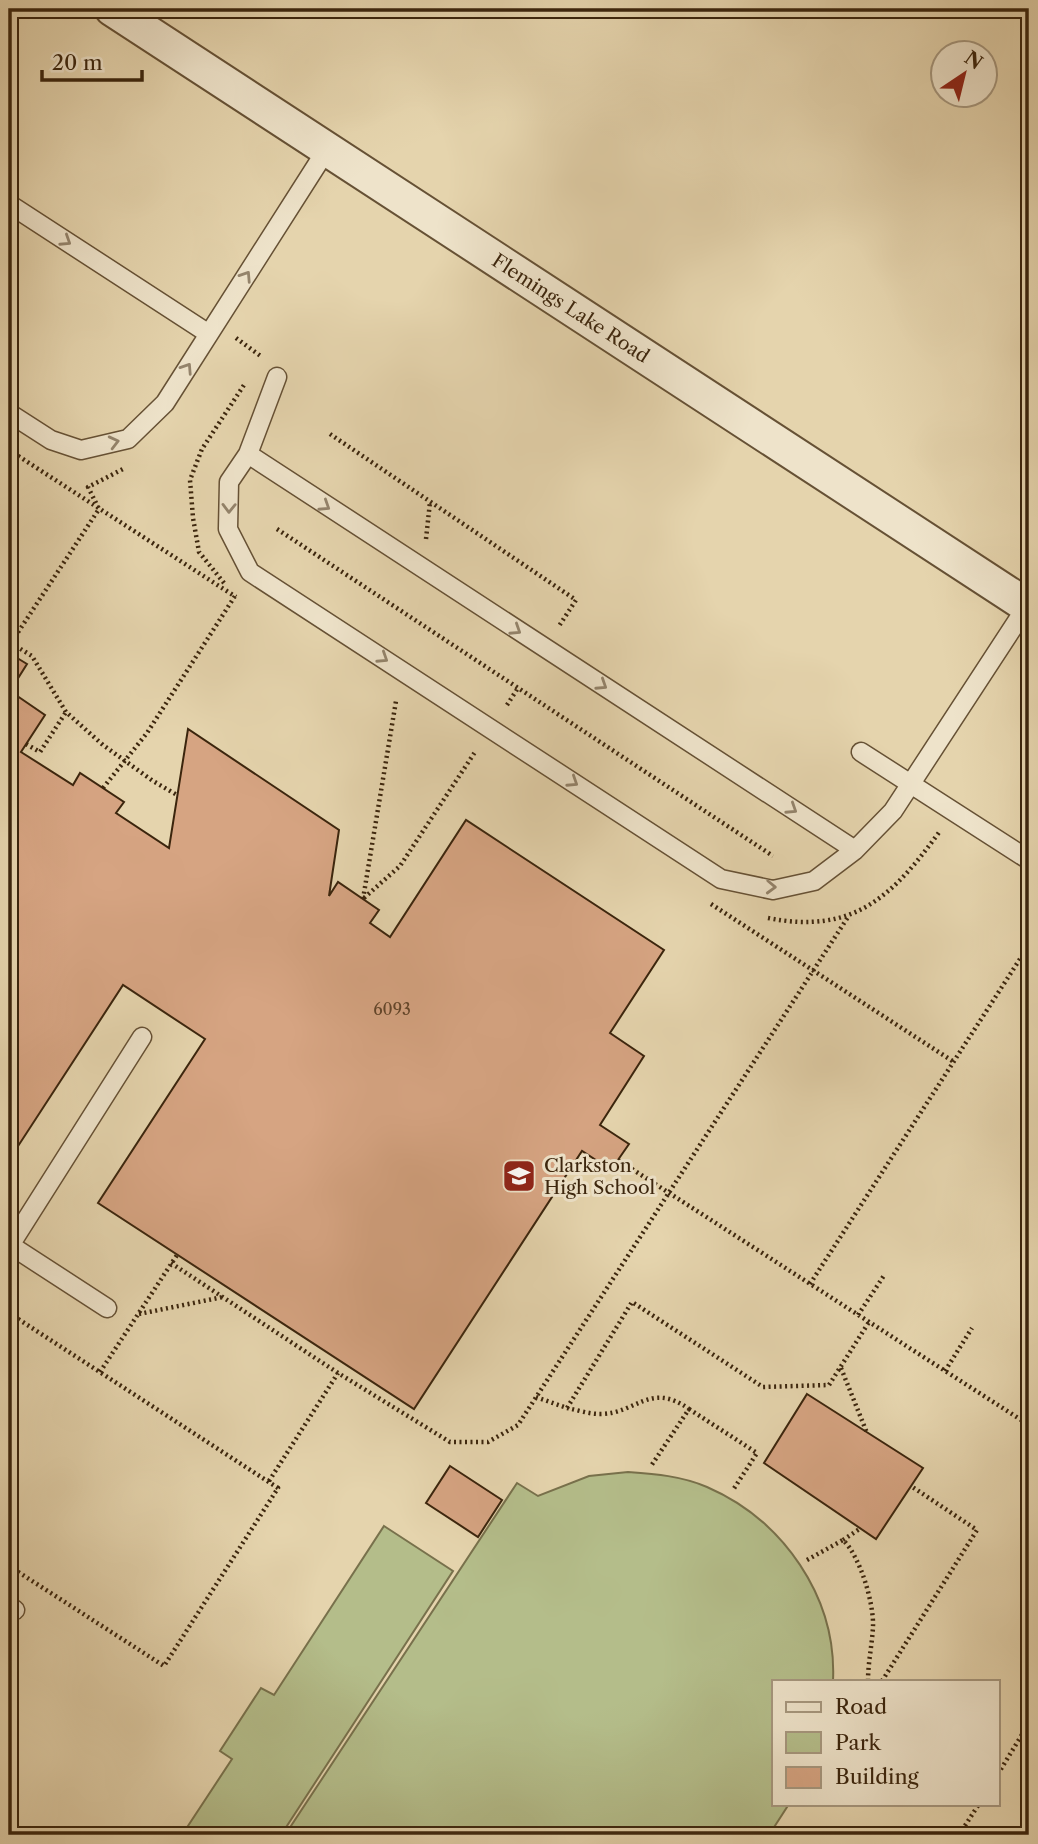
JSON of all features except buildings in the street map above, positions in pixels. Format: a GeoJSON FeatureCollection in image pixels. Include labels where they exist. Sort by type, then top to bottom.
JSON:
{"type":"FeatureCollection","features":[{"type":"Feature","properties":{"kind":"street","name":"Flemings Lake Road"},"geometry":{"type":"LineString","coordinates":[[112,9],[1028,607]]}},
{"type":"Feature","properties":{"kind":"lane"},"geometry":{"type":"LineString","coordinates":[[9,413],[51,440],[81,450],[128,439],[165,402],[327,149]]}},
{"type":"Feature","properties":{"kind":"lane"},"geometry":{"type":"LineString","coordinates":[[9,204],[209,334]]}},
{"type":"Feature","properties":{"kind":"lane"},"geometry":{"type":"LineString","coordinates":[[277,377],[248,454],[229,482],[228,529],[250,572],[720,879],[773,890],[814,881],[855,850],[892,811],[1028,607]]}},
{"type":"Feature","properties":{"kind":"lane"},"geometry":{"type":"LineString","coordinates":[[248,454],[855,850]]}},
{"type":"Feature","properties":{"kind":"lane"},"geometry":{"type":"LineString","coordinates":[[861,752],[1029,860]]}},
{"type":"Feature","properties":{"kind":"lane"},"geometry":{"type":"LineString","coordinates":[[107,1308],[9,1246],[142,1037]]}},
{"type":"Feature","properties":{"kind":"path"},"geometry":{"type":"LineString","coordinates":[[236,338],[262,356],[255,368]]}},
{"type":"Feature","properties":{"kind":"path"},"geometry":{"type":"LineString","coordinates":[[235,596],[200,552],[193,518],[190,480],[202,449],[247,380]]}},
{"type":"Feature","properties":{"kind":"path"},"geometry":{"type":"LineString","coordinates":[[330,434],[576,600],[558,627]]}},
{"type":"Feature","properties":{"kind":"path"},"geometry":{"type":"LineString","coordinates":[[9,450],[235,596]]}},
{"type":"Feature","properties":{"kind":"path"},"geometry":{"type":"LineString","coordinates":[[99,509],[88,487],[134,463]]}},
{"type":"Feature","properties":{"kind":"path"},"geometry":{"type":"LineString","coordinates":[[426,541],[430,502]]}},
{"type":"Feature","properties":{"kind":"path"},"geometry":{"type":"LineString","coordinates":[[99,509],[10,644],[32,656],[66,712],[124,761],[177,795]]}},
{"type":"Feature","properties":{"kind":"path"},"geometry":{"type":"LineString","coordinates":[[277,529],[773,856]]}},
{"type":"Feature","properties":{"kind":"path"},"geometry":{"type":"LineString","coordinates":[[103,788],[147,733],[235,596]]}},
{"type":"Feature","properties":{"kind":"path"},"geometry":{"type":"LineString","coordinates":[[507,705],[518,688]]}},
{"type":"Feature","properties":{"kind":"path"},"geometry":{"type":"LineString","coordinates":[[396,701],[363,899],[400,866],[475,752]]}},
{"type":"Feature","properties":{"kind":"path"},"geometry":{"type":"LineString","coordinates":[[26,744],[40,752],[66,712]]}},
{"type":"Feature","properties":{"kind":"path"},"geometry":{"type":"LineString","coordinates":[[172,1263],[338,1373],[450,1442],[488,1442],[518,1425],[848,917]]}},
{"type":"Feature","properties":{"kind":"path"},"geometry":{"type":"LineString","coordinates":[[810,1284],[1029,946]]}},
{"type":"Feature","properties":{"kind":"path"},"geometry":{"type":"LineString","coordinates":[[618,1160],[1028,1423]]}},
{"type":"Feature","properties":{"kind":"path"},"geometry":{"type":"LineString","coordinates":[[100,1372],[177,1255]]}},
{"type":"Feature","properties":{"kind":"path"},"geometry":{"type":"LineString","coordinates":[[858,1315],[885,1274]]}},
{"type":"Feature","properties":{"kind":"path"},"geometry":{"type":"LineString","coordinates":[[138,1314],[223,1297]]}},
{"type":"Feature","properties":{"kind":"path"},"geometry":{"type":"LineString","coordinates":[[567,1408],[632,1302],[763,1387],[829,1385],[869,1322]]}},
{"type":"Feature","properties":{"kind":"path"},"geometry":{"type":"LineString","coordinates":[[9,1312],[278,1488],[164,1666],[9,1566]]}},
{"type":"Feature","properties":{"kind":"path"},"geometry":{"type":"LineString","coordinates":[[945,1371],[972,1328]]}},
{"type":"Feature","properties":{"kind":"path"},"geometry":{"type":"LineString","coordinates":[[841,1367],[867,1433]]}},
{"type":"Feature","properties":{"kind":"path"},"geometry":{"type":"LineString","coordinates":[[269,1482],[338,1373]]}},
{"type":"Feature","properties":{"kind":"path"},"geometry":{"type":"LineString","coordinates":[[536,1397],[567,1408],[600,1414],[652,1397],[677,1400],[757,1453],[733,1490]]}},
{"type":"Feature","properties":{"kind":"path"},"geometry":{"type":"LineString","coordinates":[[651,1466],[690,1409]]}},
{"type":"Feature","properties":{"kind":"path"},"geometry":{"type":"LineString","coordinates":[[883,1680],[977,1530],[911,1486]]}},
{"type":"Feature","properties":{"kind":"path"},"geometry":{"type":"LineString","coordinates":[[807,1560],[861,1528]]}},
{"type":"Feature","properties":{"kind":"path"},"geometry":{"type":"LineString","coordinates":[[843,1540],[851,1547],[865,1581],[873,1624],[868,1680]]}},
{"type":"Feature","properties":{"kind":"path"},"geometry":{"type":"LineString","coordinates":[[1000,1771],[1029,1723]]}},
{"type":"Feature","properties":{"kind":"path"},"geometry":{"type":"LineString","coordinates":[[959,1835],[978,1806]]}},
{"type":"Feature","properties":{"kind":"green space"},"geometry":{"type":"Polygon","coordinates":[[[628,1472],[688,1480],[707,1487],[734,1501],[759,1519],[800,1565],[815,1591],[826,1620],[832,1650],[833,1680],[772,1680],[772,1806],[788,1806],[769,1835],[285,1835],[517,1483],[538,1496],[589,1476],[628,1472]]]}},
{"type":"Feature","properties":{"kind":"green space"},"geometry":{"type":"Polygon","coordinates":[[[384,1526],[453,1571],[281,1835],[182,1835],[232,1759],[220,1751],[261,1688],[274,1695],[384,1526]]]}},
{"type":"Feature","properties":{"kind":"place","name":"Clarkston High School"},"geometry":{"type":"Point","coordinates":[519,1176]}}]}
